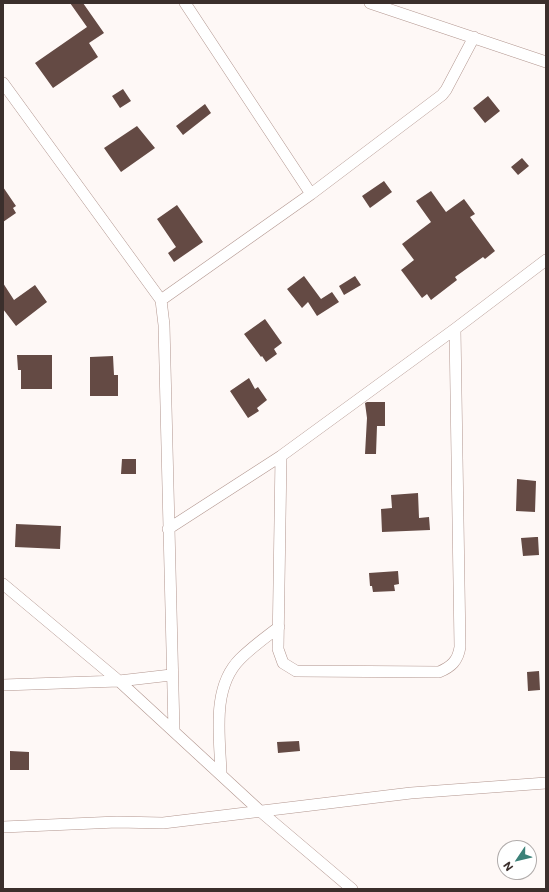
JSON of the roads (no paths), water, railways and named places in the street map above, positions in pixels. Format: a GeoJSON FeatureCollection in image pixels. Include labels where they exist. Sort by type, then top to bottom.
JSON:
{"type":"FeatureCollection","features":[{"type":"Feature","properties":{"kind":"street"},"geometry":{"type":"LineString","coordinates":[[185,3],[311,194]]}},
{"type":"Feature","properties":{"kind":"street"},"geometry":{"type":"LineString","coordinates":[[370,3],[546,62]]}},
{"type":"Feature","properties":{"kind":"street"},"geometry":{"type":"LineString","coordinates":[[161,300],[311,194],[444,92],[474,37]]}},
{"type":"Feature","properties":{"kind":"street"},"geometry":{"type":"LineString","coordinates":[[3,83],[161,300],[164,325],[171,675],[174,731]]}},
{"type":"Feature","properties":{"kind":"street"},"geometry":{"type":"LineString","coordinates":[[168,529],[281,456],[455,329],[546,260]]}},
{"type":"Feature","properties":{"kind":"street"},"geometry":{"type":"LineString","coordinates":[[281,456],[279,627],[280,656],[283,663],[296,671],[439,672],[454,663],[458,656],[460,647],[455,329]]}},
{"type":"Feature","properties":{"kind":"street"},"geometry":{"type":"LineString","coordinates":[[3,584],[119,681],[260,811],[352,889]]}},
{"type":"Feature","properties":{"kind":"street"},"geometry":{"type":"LineString","coordinates":[[221,774],[220,703],[225,685],[240,659],[279,627]]}},
{"type":"Feature","properties":{"kind":"street"},"geometry":{"type":"LineString","coordinates":[[3,685],[119,681],[171,675]]}},
{"type":"Feature","properties":{"kind":"street"},"geometry":{"type":"LineString","coordinates":[[3,827],[117,822],[163,823],[411,793],[546,783]]}}]}
